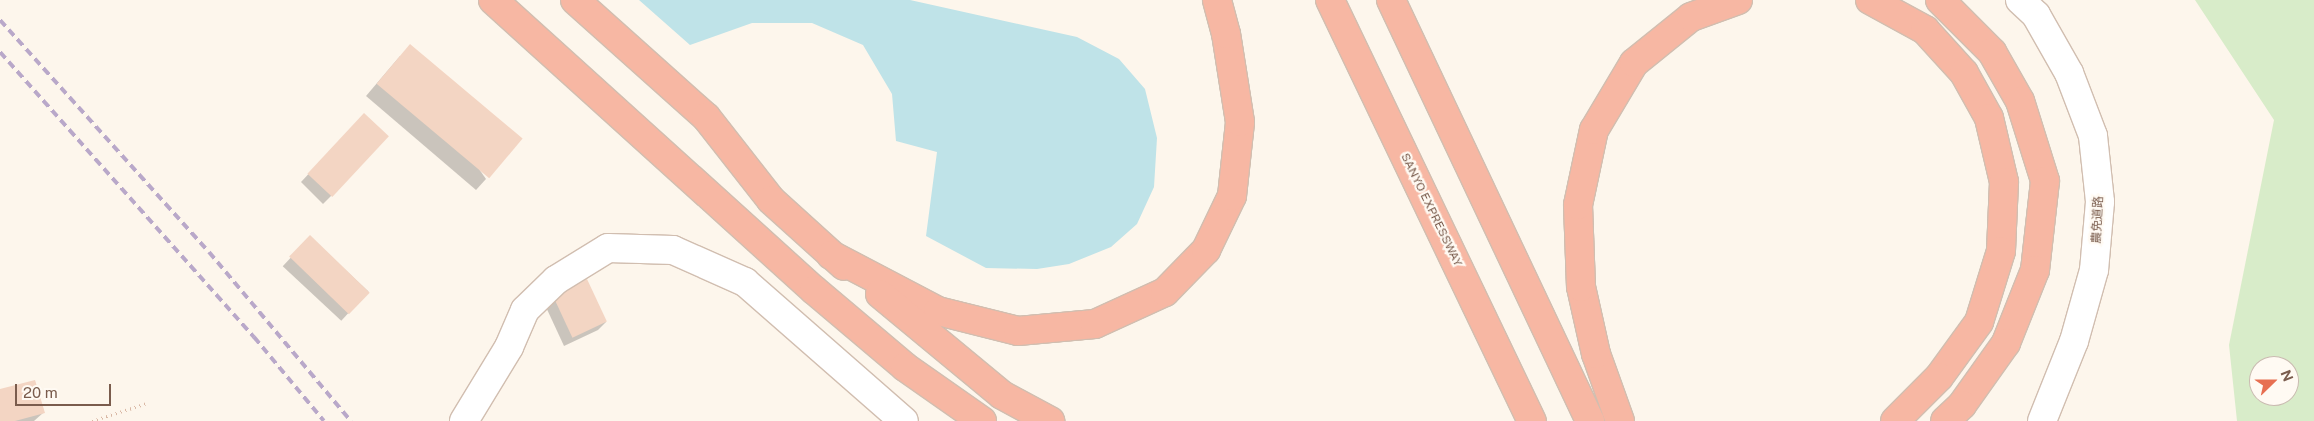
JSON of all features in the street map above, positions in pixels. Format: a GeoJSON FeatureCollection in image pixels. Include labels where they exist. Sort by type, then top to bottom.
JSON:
{"type":"FeatureCollection","features":[{"type":"Feature","properties":{"kind":"highway"},"geometry":{"type":"LineString","coordinates":[[493,0],[821,296],[904,367],[982,421]]}},
{"type":"Feature","properties":{"kind":"highway"},"geometry":{"type":"LineString","coordinates":[[575,0],[706,117],[771,200],[831,255],[1002,396],[1050,421]]}},
{"type":"Feature","properties":{"kind":"highway"},"geometry":{"type":"LineString","coordinates":[[831,255],[938,311],[1018,331],[1095,324],[1165,292],[1206,250],[1232,196],[1240,122],[1226,34],[1217,0]]}},
{"type":"Feature","properties":{"kind":"highway","name":"SANYO EXPRESSWAY"},"geometry":{"type":"LineString","coordinates":[[1330,0],[1532,421]]}},
{"type":"Feature","properties":{"kind":"highway"},"geometry":{"type":"LineString","coordinates":[[1391,0],[1590,421]]}},
{"type":"Feature","properties":{"kind":"highway"},"geometry":{"type":"LineString","coordinates":[[1620,421],[1596,354],[1581,287],[1578,206],[1594,130],[1634,63],[1691,17],[1738,0]]}},
{"type":"Feature","properties":{"kind":"highway"},"geometry":{"type":"LineString","coordinates":[[1870,0],[1925,30],[1964,73],[1989,118],[2004,182],[2000,251],[1979,322],[1939,377],[1895,421]]}},
{"type":"Feature","properties":{"kind":"highway"},"geometry":{"type":"LineString","coordinates":[[1940,0],[1997,60],[2020,101],[2045,181],[2035,270],[2006,343],[1962,405],[1945,421]]}},
{"type":"Feature","properties":{"kind":"street","name":"農免道路"},"geometry":{"type":"LineString","coordinates":[[2020,0],[2036,16],[2069,73],[2093,136],[2100,202],[2094,270],[2074,341],[2042,421]]}},
{"type":"Feature","properties":{"kind":"street"},"geometry":{"type":"LineString","coordinates":[[464,421],[509,347],[524,310],[556,280],[608,248],[673,250],[745,282],[904,421]]}},
{"type":"Feature","properties":{"kind":"path"},"geometry":{"type":"LineString","coordinates":[[92,421],[147,403]]}},
{"type":"Feature","properties":{"kind":"green space"},"geometry":{"type":"Polygon","coordinates":[[[2195,0],[2314,0],[2314,421],[2237,421],[2229,345],[2274,120],[2195,0]]]}},
{"type":"Feature","properties":{"kind":"water"},"geometry":{"type":"Polygon","coordinates":[[[639,0],[910,0],[1077,37],[1119,59],[1145,89],[1157,138],[1154,187],[1137,224],[1111,247],[1069,264],[1037,269],[986,268],[926,236],[937,152],[896,141],[892,94],[863,45],[812,23],[752,23],[690,45],[639,0]]]}},
{"type":"Feature","properties":{"kind":"building"},"geometry":{"type":"Polygon","coordinates":[[[410,44],[523,138],[489,178],[377,84],[410,44]]]}},
{"type":"Feature","properties":{"kind":"building"},"geometry":{"type":"Polygon","coordinates":[[[364,113],[389,136],[332,197],[307,174],[364,113]]]}},
{"type":"Feature","properties":{"kind":"building"},"geometry":{"type":"Polygon","coordinates":[[[310,235],[370,293],[349,314],[289,257],[310,235]]]}},
{"type":"Feature","properties":{"kind":"building"},"geometry":{"type":"Polygon","coordinates":[[[587,279],[607,322],[572,338],[553,295],[587,279]]]}},
{"type":"Feature","properties":{"kind":"building"},"geometry":{"type":"Polygon","coordinates":[[[35,380],[45,413],[15,421],[0,421],[0,389],[35,380]]]}},
{"type":"Feature","properties":{"kind":"railway"},"geometry":{"type":"LineString","coordinates":[[0,20],[209,252],[351,421]]}},
{"type":"Feature","properties":{"kind":"railway"},"geometry":{"type":"LineString","coordinates":[[0,52],[254,337],[324,421]]}}]}
